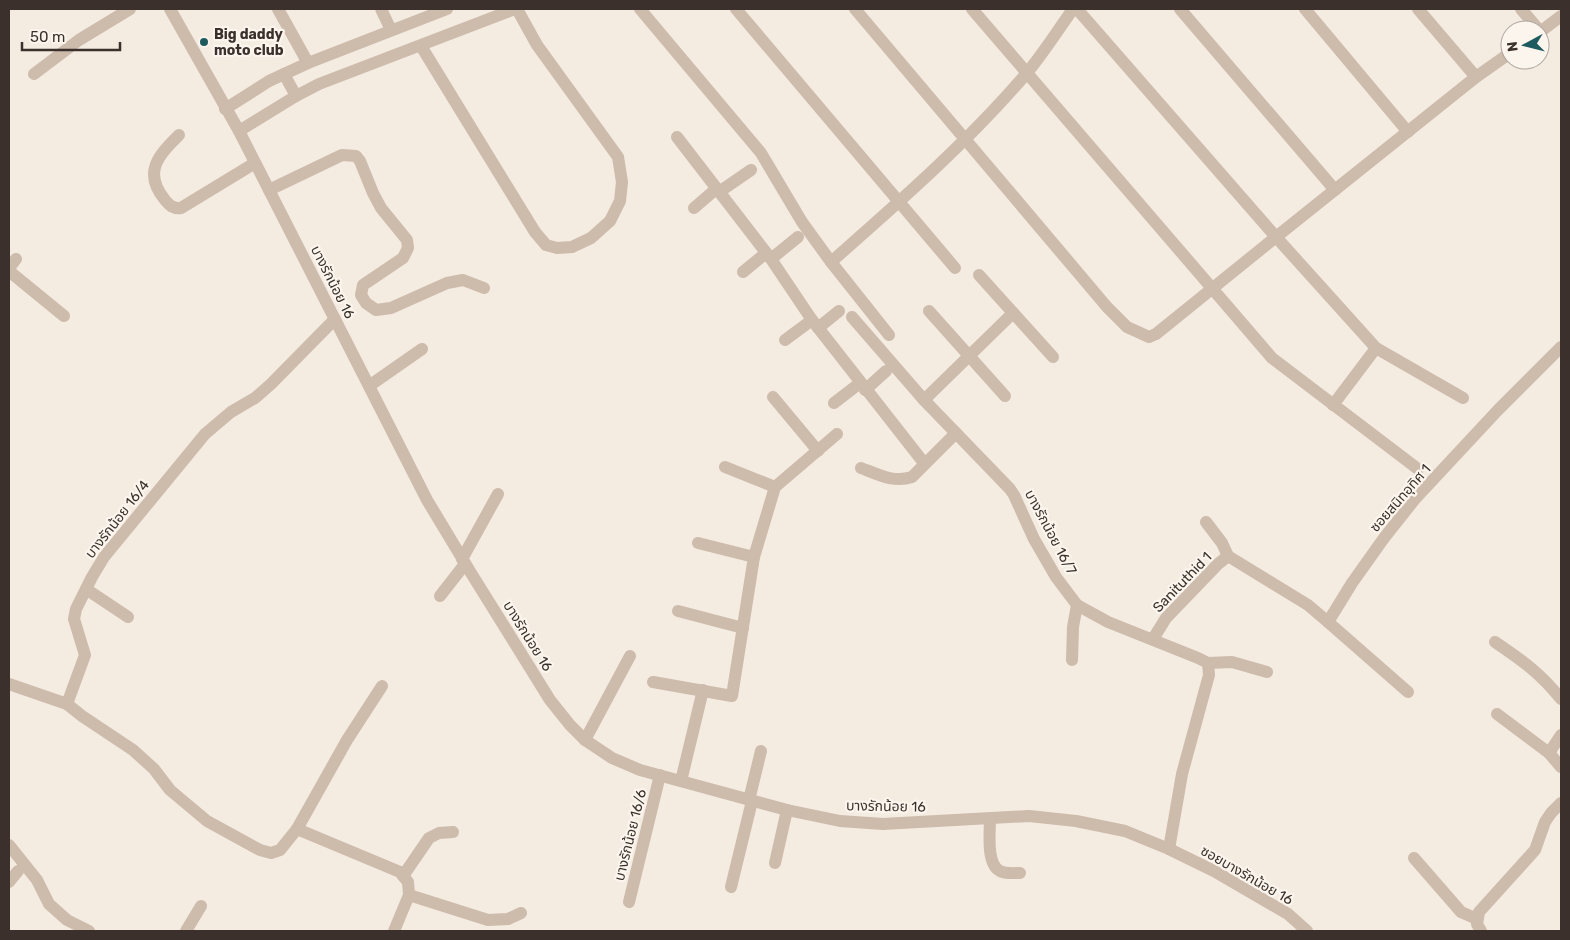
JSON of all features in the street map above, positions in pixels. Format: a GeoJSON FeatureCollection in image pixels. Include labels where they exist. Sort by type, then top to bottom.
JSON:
{"type":"FeatureCollection","features":[{"type":"Feature","properties":{"kind":"street"},"geometry":{"type":"LineString","coordinates":[[34,74],[79,40],[130,9]]}},
{"type":"Feature","properties":{"kind":"street","name":"บางรักน้อย 16"},"geometry":{"type":"LineString","coordinates":[[170,9],[270,190],[427,500],[550,700],[570,726],[585,740],[612,758],[640,770],[787,810],[856,823],[883,824],[1029,816],[1076,821],[1125,831],[1169,849]]}},
{"type":"Feature","properties":{"kind":"street"},"geometry":{"type":"LineString","coordinates":[[278,9],[308,63]]}},
{"type":"Feature","properties":{"kind":"street"},"geometry":{"type":"LineString","coordinates":[[381,9],[391,30]]}},
{"type":"Feature","properties":{"kind":"street"},"geometry":{"type":"LineString","coordinates":[[225,109],[269,81],[308,63],[447,9]]}},
{"type":"Feature","properties":{"kind":"street"},"geometry":{"type":"LineString","coordinates":[[239,131],[319,84],[516,9],[537,45],[618,157],[622,182],[620,201],[610,221],[591,238],[572,247],[557,248],[546,245],[535,232],[421,46]]}},
{"type":"Feature","properties":{"kind":"street"},"geometry":{"type":"LineString","coordinates":[[640,9],[761,153],[802,222],[889,335]]}},
{"type":"Feature","properties":{"kind":"street"},"geometry":{"type":"LineString","coordinates":[[736,9],[955,268]]}},
{"type":"Feature","properties":{"kind":"street"},"geometry":{"type":"LineString","coordinates":[[855,9],[1108,307],[1127,327],[1149,337],[1156,334],[1212,290],[1476,77],[1500,60]]}},
{"type":"Feature","properties":{"kind":"street"},"geometry":{"type":"LineString","coordinates":[[972,9],[1272,358],[1418,468]]}},
{"type":"Feature","properties":{"kind":"street"},"geometry":{"type":"LineString","coordinates":[[831,262],[965,139],[1027,73],[1073,9]]}},
{"type":"Feature","properties":{"kind":"street"},"geometry":{"type":"LineString","coordinates":[[1077,9],[1276,237],[1376,348],[1463,398]]}},
{"type":"Feature","properties":{"kind":"street"},"geometry":{"type":"LineString","coordinates":[[1180,9],[1335,190]]}},
{"type":"Feature","properties":{"kind":"street"},"geometry":{"type":"LineString","coordinates":[[1305,9],[1408,132]]}},
{"type":"Feature","properties":{"kind":"street"},"geometry":{"type":"LineString","coordinates":[[1418,9],[1476,77]]}},
{"type":"Feature","properties":{"kind":"street"},"geometry":{"type":"LineString","coordinates":[[1521,9],[1530,20]]}},
{"type":"Feature","properties":{"kind":"street"},"geometry":{"type":"LineString","coordinates":[[1550,24],[1561,16]]}},
{"type":"Feature","properties":{"kind":"street"},"geometry":{"type":"LineString","coordinates":[[284,74],[296,96]]}},
{"type":"Feature","properties":{"kind":"street"},"geometry":{"type":"LineString","coordinates":[[179,135],[161,154],[155,165],[153,177],[162,196],[170,206],[176,209],[181,208],[255,163]]}},
{"type":"Feature","properties":{"kind":"street"},"geometry":{"type":"LineString","coordinates":[[677,137],[769,256],[815,324],[924,463]]}},
{"type":"Feature","properties":{"kind":"street"},"geometry":{"type":"LineString","coordinates":[[270,190],[342,154],[356,156],[360,161],[370,188],[382,208],[407,240],[408,248],[403,258],[363,285],[361,295],[366,304],[376,310],[391,308],[447,283],[463,280],[484,288]]}},
{"type":"Feature","properties":{"kind":"street"},"geometry":{"type":"LineString","coordinates":[[694,208],[751,170]]}},
{"type":"Feature","properties":{"kind":"street"},"geometry":{"type":"LineString","coordinates":[[744,272],[798,237]]}},
{"type":"Feature","properties":{"kind":"street"},"geometry":{"type":"LineString","coordinates":[[9,271],[64,316]]}},
{"type":"Feature","properties":{"kind":"street"},"geometry":{"type":"LineString","coordinates":[[979,275],[1053,357]]}},
{"type":"Feature","properties":{"kind":"street"},"geometry":{"type":"LineString","coordinates":[[785,340],[839,311]]}},
{"type":"Feature","properties":{"kind":"street"},"geometry":{"type":"LineString","coordinates":[[929,311],[1005,396]]}},
{"type":"Feature","properties":{"kind":"street"},"geometry":{"type":"LineString","coordinates":[[924,400],[1013,313]]}},
{"type":"Feature","properties":{"kind":"street","name":"บางรักน้อย 16/7"},"geometry":{"type":"LineString","coordinates":[[852,316],[924,400],[995,472],[1014,495],[1034,539],[1056,577],[1077,605],[1108,622],[1208,663]]}},
{"type":"Feature","properties":{"kind":"street","name":"บางรักน้อย 16/4"},"geometry":{"type":"LineString","coordinates":[[67,704],[85,655],[74,619],[76,608],[104,557],[205,434],[231,412],[255,398],[271,384],[335,319]]}},
{"type":"Feature","properties":{"kind":"street","name":"ซอยสนิทอุทิศ 1"},"geometry":{"type":"LineString","coordinates":[[1328,622],[1363,568],[1415,499],[1498,410],[1561,347]]}},
{"type":"Feature","properties":{"kind":"street"},"geometry":{"type":"LineString","coordinates":[[1333,405],[1376,348]]}},
{"type":"Feature","properties":{"kind":"street"},"geometry":{"type":"LineString","coordinates":[[369,386],[422,349]]}},
{"type":"Feature","properties":{"kind":"street"},"geometry":{"type":"LineString","coordinates":[[834,403],[886,371]]}},
{"type":"Feature","properties":{"kind":"street"},"geometry":{"type":"LineString","coordinates":[[773,397],[818,450]]}},
{"type":"Feature","properties":{"kind":"street"},"geometry":{"type":"LineString","coordinates":[[861,468],[890,479],[904,480],[912,476],[956,433]]}},
{"type":"Feature","properties":{"kind":"street"},"geometry":{"type":"LineString","coordinates":[[653,682],[732,696],[754,557],[775,487],[838,434]]}},
{"type":"Feature","properties":{"kind":"street"},"geometry":{"type":"LineString","coordinates":[[725,467],[775,487]]}},
{"type":"Feature","properties":{"kind":"street"},"geometry":{"type":"LineString","coordinates":[[440,596],[464,561],[498,494]]}},
{"type":"Feature","properties":{"kind":"street"},"geometry":{"type":"LineString","coordinates":[[1206,522],[1222,543],[1228,556]]}},
{"type":"Feature","properties":{"kind":"street"},"geometry":{"type":"LineString","coordinates":[[698,543],[754,557]]}},
{"type":"Feature","properties":{"kind":"street","name":"Sanituthid 1"},"geometry":{"type":"LineString","coordinates":[[1152,639],[1166,618],[1228,556],[1308,605],[1328,622]]}},
{"type":"Feature","properties":{"kind":"street"},"geometry":{"type":"LineString","coordinates":[[86,589],[128,617]]}},
{"type":"Feature","properties":{"kind":"street"},"geometry":{"type":"LineString","coordinates":[[1072,660],[1073,627],[1077,605]]}},
{"type":"Feature","properties":{"kind":"street"},"geometry":{"type":"LineString","coordinates":[[678,611],[743,628]]}},
{"type":"Feature","properties":{"kind":"street"},"geometry":{"type":"LineString","coordinates":[[1328,622],[1408,692]]}},
{"type":"Feature","properties":{"kind":"street"},"geometry":{"type":"LineString","coordinates":[[1495,642],[1532,668],[1561,699]]}},
{"type":"Feature","properties":{"kind":"street"},"geometry":{"type":"LineString","coordinates":[[585,740],[630,656]]}},
{"type":"Feature","properties":{"kind":"street"},"geometry":{"type":"LineString","coordinates":[[1169,849],[1182,774],[1209,675],[1208,663],[1232,662],[1267,672]]}},
{"type":"Feature","properties":{"kind":"street"},"geometry":{"type":"LineString","coordinates":[[9,684],[67,704],[134,750],[154,769],[170,790],[207,821],[260,850],[271,853],[280,850],[297,829],[347,740],[382,686]]}},
{"type":"Feature","properties":{"kind":"street"},"geometry":{"type":"LineString","coordinates":[[681,781],[703,690]]}},
{"type":"Feature","properties":{"kind":"street"},"geometry":{"type":"LineString","coordinates":[[1497,714],[1549,753],[1561,767]]}},
{"type":"Feature","properties":{"kind":"street"},"geometry":{"type":"LineString","coordinates":[[1549,753],[1561,735]]}},
{"type":"Feature","properties":{"kind":"street"},"geometry":{"type":"LineString","coordinates":[[730,887],[761,751]]}},
{"type":"Feature","properties":{"kind":"street","name":"บางรักน้อย 16/6"},"geometry":{"type":"LineString","coordinates":[[629,902],[660,775]]}},
{"type":"Feature","properties":{"kind":"street"},"geometry":{"type":"LineString","coordinates":[[1481,931],[1477,924],[1479,912],[1535,850],[1545,822],[1550,813],[1561,803]]}},
{"type":"Feature","properties":{"kind":"street"},"geometry":{"type":"LineString","coordinates":[[775,863],[787,810]]}},
{"type":"Feature","properties":{"kind":"street"},"geometry":{"type":"LineString","coordinates":[[990,819],[990,849],[995,866],[1002,872],[1020,873]]}},
{"type":"Feature","properties":{"kind":"street"},"geometry":{"type":"LineString","coordinates":[[297,829],[400,872],[408,882],[409,895],[394,931]]}},
{"type":"Feature","properties":{"kind":"street"},"geometry":{"type":"LineString","coordinates":[[403,876],[429,838],[438,833],[453,832]]}},
{"type":"Feature","properties":{"kind":"street"},"geometry":{"type":"LineString","coordinates":[[9,845],[36,880],[49,904],[67,920],[89,931]]}},
{"type":"Feature","properties":{"kind":"street","name":"ซอยบางรักน้อย 16"},"geometry":{"type":"LineString","coordinates":[[1169,849],[1214,871],[1288,914],[1307,931]]}},
{"type":"Feature","properties":{"kind":"street"},"geometry":{"type":"LineString","coordinates":[[1414,858],[1461,912],[1477,919]]}},
{"type":"Feature","properties":{"kind":"street"},"geometry":{"type":"LineString","coordinates":[[9,882],[18,871]]}},
{"type":"Feature","properties":{"kind":"street"},"geometry":{"type":"LineString","coordinates":[[409,895],[488,920],[508,919],[521,913]]}},
{"type":"Feature","properties":{"kind":"street"},"geometry":{"type":"LineString","coordinates":[[186,931],[201,906]]}},
{"type":"Feature","properties":{"kind":"place","name":"Big daddy moto club"},"geometry":{"type":"Point","coordinates":[204,42]}}]}
